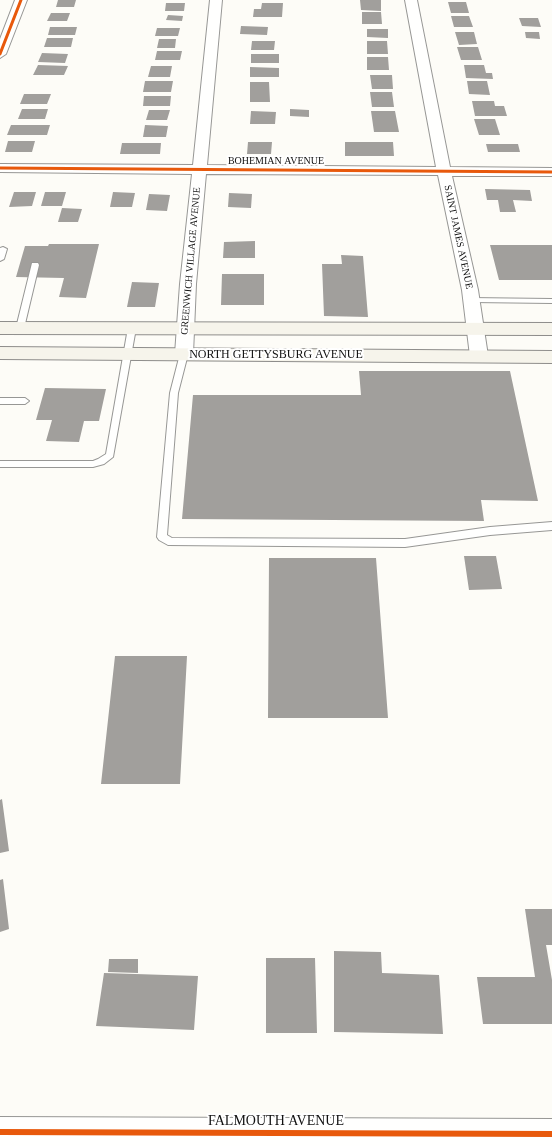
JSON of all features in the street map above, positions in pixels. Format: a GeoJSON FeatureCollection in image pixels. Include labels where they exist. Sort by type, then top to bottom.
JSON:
{"type":"FeatureCollection","features":[{"type":"Feature","properties":{"kind":"main road"},"geometry":{"type":"LineString","coordinates":[[0,328],[552,329]]}},
{"type":"Feature","properties":{"kind":"main road","name":"NORTH GETTYSBURG AVENUE"},"geometry":{"type":"LineString","coordinates":[[0,353],[552,357]]}},
{"type":"Feature","properties":{"kind":"street"},"geometry":{"type":"LineString","coordinates":[[0,54],[21,0]]}},
{"type":"Feature","properties":{"kind":"street","name":"GREENWICH VILLAGE AVENUE"},"geometry":{"type":"LineString","coordinates":[[184,354],[184,328],[216,0]]}},
{"type":"Feature","properties":{"kind":"street","name":"SAINT JAMES AVENUE"},"geometry":{"type":"LineString","coordinates":[[411,0],[444,171],[472,300],[477,329],[479,356]]}},
{"type":"Feature","properties":{"kind":"street","name":"BOHEMIAN AVENUE"},"geometry":{"type":"LineString","coordinates":[[0,168],[552,172]]}},
{"type":"Feature","properties":{"kind":"street","name":"FALMOUTH AVENUE"},"geometry":{"type":"LineString","coordinates":[[0,1132],[451,1140],[552,1134]]}},
{"type":"Feature","properties":{"kind":"lane"},"geometry":{"type":"LineString","coordinates":[[0,259],[3,249]]}},
{"type":"Feature","properties":{"kind":"lane"},"geometry":{"type":"LineString","coordinates":[[20,328],[35,265]]}},
{"type":"Feature","properties":{"kind":"lane"},"geometry":{"type":"LineString","coordinates":[[472,300],[552,301]]}},
{"type":"Feature","properties":{"kind":"lane"},"geometry":{"type":"LineString","coordinates":[[0,464],[93,464],[101,462],[110,455],[132,328]]}},
{"type":"Feature","properties":{"kind":"lane"},"geometry":{"type":"LineString","coordinates":[[184,354],[174,393],[162,537],[171,542],[405,543],[490,531],[552,526]]}},
{"type":"Feature","properties":{"kind":"lane"},"geometry":{"type":"LineString","coordinates":[[0,401],[25,401]]}},
{"type":"Feature","properties":{"kind":"building"},"geometry":{"type":"Polygon","coordinates":[[[58,0],[76,0],[74,7],[56,7],[58,0]]]}},
{"type":"Feature","properties":{"kind":"building"},"geometry":{"type":"Polygon","coordinates":[[[360,0],[381,0],[381,11],[361,10],[360,0]]]}},
{"type":"Feature","properties":{"kind":"building"},"geometry":{"type":"Polygon","coordinates":[[[448,2],[466,2],[469,13],[451,13],[448,2]]]}},
{"type":"Feature","properties":{"kind":"building"},"geometry":{"type":"Polygon","coordinates":[[[166,3],[185,3],[184,11],[165,11],[166,3]]]}},
{"type":"Feature","properties":{"kind":"building"},"geometry":{"type":"Polygon","coordinates":[[[262,3],[283,3],[282,17],[253,17],[254,9],[261,9],[262,3]]]}},
{"type":"Feature","properties":{"kind":"building"},"geometry":{"type":"Polygon","coordinates":[[[362,12],[381,12],[382,24],[362,24],[362,12]]]}},
{"type":"Feature","properties":{"kind":"building"},"geometry":{"type":"Polygon","coordinates":[[[51,13],[70,13],[67,21],[47,21],[51,13]]]}},
{"type":"Feature","properties":{"kind":"building"},"geometry":{"type":"Polygon","coordinates":[[[168,15],[183,16],[182,21],[166,20],[168,15]]]}},
{"type":"Feature","properties":{"kind":"building"},"geometry":{"type":"Polygon","coordinates":[[[451,16],[469,16],[473,27],[454,27],[451,16]]]}},
{"type":"Feature","properties":{"kind":"building"},"geometry":{"type":"Polygon","coordinates":[[[519,18],[538,18],[541,27],[522,26],[519,18]]]}},
{"type":"Feature","properties":{"kind":"building"},"geometry":{"type":"Polygon","coordinates":[[[241,26],[268,27],[267,35],[240,34],[241,26]]]}},
{"type":"Feature","properties":{"kind":"building"},"geometry":{"type":"Polygon","coordinates":[[[50,27],[77,27],[75,35],[48,35],[50,27]]]}},
{"type":"Feature","properties":{"kind":"building"},"geometry":{"type":"Polygon","coordinates":[[[157,28],[180,28],[178,36],[155,36],[157,28]]]}},
{"type":"Feature","properties":{"kind":"building"},"geometry":{"type":"Polygon","coordinates":[[[367,29],[388,29],[388,38],[367,37],[367,29]]]}},
{"type":"Feature","properties":{"kind":"building"},"geometry":{"type":"Polygon","coordinates":[[[455,32],[474,32],[477,44],[459,45],[455,32]]]}},
{"type":"Feature","properties":{"kind":"building"},"geometry":{"type":"Polygon","coordinates":[[[525,32],[539,32],[540,39],[526,38],[525,32]]]}},
{"type":"Feature","properties":{"kind":"building"},"geometry":{"type":"Polygon","coordinates":[[[47,38],[73,38],[71,47],[44,47],[47,38]]]}},
{"type":"Feature","properties":{"kind":"building"},"geometry":{"type":"Polygon","coordinates":[[[159,39],[176,39],[175,48],[157,48],[159,39]]]}},
{"type":"Feature","properties":{"kind":"building"},"geometry":{"type":"Polygon","coordinates":[[[252,41],[275,41],[274,50],[251,50],[252,41]]]}},
{"type":"Feature","properties":{"kind":"building"},"geometry":{"type":"Polygon","coordinates":[[[367,41],[387,41],[388,54],[367,54],[367,41]]]}},
{"type":"Feature","properties":{"kind":"building"},"geometry":{"type":"Polygon","coordinates":[[[457,47],[478,47],[482,60],[461,60],[457,47]]]}},
{"type":"Feature","properties":{"kind":"building"},"geometry":{"type":"Polygon","coordinates":[[[157,51],[182,51],[180,60],[155,60],[157,51]]]}},
{"type":"Feature","properties":{"kind":"building"},"geometry":{"type":"Polygon","coordinates":[[[42,53],[68,54],[65,63],[38,62],[42,53]]]}},
{"type":"Feature","properties":{"kind":"building"},"geometry":{"type":"Polygon","coordinates":[[[251,54],[279,54],[279,63],[251,63],[251,54]]]}},
{"type":"Feature","properties":{"kind":"building"},"geometry":{"type":"Polygon","coordinates":[[[367,57],[388,57],[389,70],[367,70],[367,57]]]}},
{"type":"Feature","properties":{"kind":"building"},"geometry":{"type":"Polygon","coordinates":[[[38,65],[68,66],[64,75],[33,75],[38,65]]]}},
{"type":"Feature","properties":{"kind":"building"},"geometry":{"type":"Polygon","coordinates":[[[464,65],[484,65],[486,73],[492,73],[493,79],[466,78],[464,65]]]}},
{"type":"Feature","properties":{"kind":"building"},"geometry":{"type":"Polygon","coordinates":[[[151,66],[172,66],[170,77],[148,77],[151,66]]]}},
{"type":"Feature","properties":{"kind":"building"},"geometry":{"type":"Polygon","coordinates":[[[250,67],[279,68],[279,77],[250,77],[250,67]]]}},
{"type":"Feature","properties":{"kind":"building"},"geometry":{"type":"Polygon","coordinates":[[[370,75],[392,75],[393,89],[372,89],[370,75]]]}},
{"type":"Feature","properties":{"kind":"building"},"geometry":{"type":"Polygon","coordinates":[[[145,81],[173,81],[171,92],[143,92],[145,81]]]}},
{"type":"Feature","properties":{"kind":"building"},"geometry":{"type":"Polygon","coordinates":[[[467,81],[487,81],[490,95],[469,94],[467,81]]]}},
{"type":"Feature","properties":{"kind":"building"},"geometry":{"type":"Polygon","coordinates":[[[250,82],[269,82],[270,102],[250,102],[250,82]]]}},
{"type":"Feature","properties":{"kind":"building"},"geometry":{"type":"Polygon","coordinates":[[[370,92],[392,92],[394,107],[372,107],[370,92]]]}},
{"type":"Feature","properties":{"kind":"building"},"geometry":{"type":"Polygon","coordinates":[[[24,94],[51,94],[47,104],[20,104],[24,94]]]}},
{"type":"Feature","properties":{"kind":"building"},"geometry":{"type":"Polygon","coordinates":[[[144,96],[171,96],[170,106],[143,106],[144,96]]]}},
{"type":"Feature","properties":{"kind":"building"},"geometry":{"type":"Polygon","coordinates":[[[472,101],[494,101],[495,106],[504,106],[507,116],[475,116],[472,101]]]}},
{"type":"Feature","properties":{"kind":"building"},"geometry":{"type":"Polygon","coordinates":[[[22,109],[48,109],[45,119],[18,119],[22,109]]]}},
{"type":"Feature","properties":{"kind":"building"},"geometry":{"type":"Polygon","coordinates":[[[290,109],[309,110],[309,117],[290,116],[290,109]]]}},
{"type":"Feature","properties":{"kind":"building"},"geometry":{"type":"Polygon","coordinates":[[[149,110],[170,110],[167,120],[146,120],[149,110]]]}},
{"type":"Feature","properties":{"kind":"building"},"geometry":{"type":"Polygon","coordinates":[[[251,111],[276,112],[275,124],[250,124],[251,111]]]}},
{"type":"Feature","properties":{"kind":"building"},"geometry":{"type":"Polygon","coordinates":[[[371,111],[395,111],[399,132],[374,132],[371,111]]]}},
{"type":"Feature","properties":{"kind":"building"},"geometry":{"type":"Polygon","coordinates":[[[474,119],[495,119],[500,135],[479,135],[474,119]]]}},
{"type":"Feature","properties":{"kind":"building"},"geometry":{"type":"Polygon","coordinates":[[[11,125],[50,125],[47,135],[7,135],[11,125]]]}},
{"type":"Feature","properties":{"kind":"building"},"geometry":{"type":"Polygon","coordinates":[[[145,125],[168,126],[166,137],[143,137],[145,125]]]}},
{"type":"Feature","properties":{"kind":"building"},"geometry":{"type":"Polygon","coordinates":[[[8,141],[35,141],[32,152],[5,152],[8,141]]]}},
{"type":"Feature","properties":{"kind":"building"},"geometry":{"type":"Polygon","coordinates":[[[248,142],[272,142],[271,154],[247,154],[248,142]]]}},
{"type":"Feature","properties":{"kind":"building"},"geometry":{"type":"Polygon","coordinates":[[[345,142],[393,142],[394,156],[345,156],[345,142]]]}},
{"type":"Feature","properties":{"kind":"building"},"geometry":{"type":"Polygon","coordinates":[[[122,143],[161,143],[160,154],[120,154],[122,143]]]}},
{"type":"Feature","properties":{"kind":"building"},"geometry":{"type":"Polygon","coordinates":[[[486,144],[518,144],[520,152],[488,152],[486,144]]]}},
{"type":"Feature","properties":{"kind":"building"},"geometry":{"type":"Polygon","coordinates":[[[485,189],[530,190],[532,201],[513,200],[516,212],[500,212],[498,200],[487,200],[485,189]]]}},
{"type":"Feature","properties":{"kind":"building"},"geometry":{"type":"Polygon","coordinates":[[[14,192],[36,192],[32,206],[9,207],[14,192]]]}},
{"type":"Feature","properties":{"kind":"building"},"geometry":{"type":"Polygon","coordinates":[[[45,192],[66,192],[62,206],[41,206],[45,192]]]}},
{"type":"Feature","properties":{"kind":"building"},"geometry":{"type":"Polygon","coordinates":[[[113,192],[135,193],[132,207],[110,207],[113,192]]]}},
{"type":"Feature","properties":{"kind":"building"},"geometry":{"type":"Polygon","coordinates":[[[229,193],[252,194],[251,208],[228,207],[229,193]]]}},
{"type":"Feature","properties":{"kind":"building"},"geometry":{"type":"Polygon","coordinates":[[[149,194],[170,195],[167,211],[146,210],[149,194]]]}},
{"type":"Feature","properties":{"kind":"building"},"geometry":{"type":"Polygon","coordinates":[[[62,208],[82,209],[78,222],[58,222],[62,208]]]}},
{"type":"Feature","properties":{"kind":"building"},"geometry":{"type":"Polygon","coordinates":[[[255,241],[255,258],[223,258],[224,242],[255,241]]]}},
{"type":"Feature","properties":{"kind":"building"},"geometry":{"type":"Polygon","coordinates":[[[49,244],[99,244],[86,298],[59,297],[64,278],[16,277],[25,246],[48,246],[49,244]]]}},
{"type":"Feature","properties":{"kind":"building"},"geometry":{"type":"Polygon","coordinates":[[[490,245],[552,245],[552,280],[499,280],[490,245]]]}},
{"type":"Feature","properties":{"kind":"building"},"geometry":{"type":"Polygon","coordinates":[[[341,255],[363,256],[368,317],[324,316],[322,264],[342,264],[341,255]]]}},
{"type":"Feature","properties":{"kind":"building"},"geometry":{"type":"Polygon","coordinates":[[[222,274],[264,274],[264,305],[221,305],[222,274]]]}},
{"type":"Feature","properties":{"kind":"building"},"geometry":{"type":"Polygon","coordinates":[[[132,282],[159,283],[155,307],[127,307],[132,282]]]}},
{"type":"Feature","properties":{"kind":"building"},"geometry":{"type":"Polygon","coordinates":[[[359,371],[510,371],[538,501],[481,500],[484,521],[182,519],[193,395],[361,395],[359,371]]]}},
{"type":"Feature","properties":{"kind":"building"},"geometry":{"type":"Polygon","coordinates":[[[45,388],[106,389],[99,421],[84,421],[79,442],[46,441],[52,420],[36,420],[45,388]]]}},
{"type":"Feature","properties":{"kind":"building"},"geometry":{"type":"Polygon","coordinates":[[[464,556],[496,556],[502,589],[469,590],[464,556]]]}},
{"type":"Feature","properties":{"kind":"building"},"geometry":{"type":"Polygon","coordinates":[[[269,558],[376,558],[388,718],[268,718],[269,558]]]}},
{"type":"Feature","properties":{"kind":"building"},"geometry":{"type":"Polygon","coordinates":[[[115,656],[187,656],[180,784],[101,784],[115,656]]]}},
{"type":"Feature","properties":{"kind":"building"},"geometry":{"type":"Polygon","coordinates":[[[2,799],[9,851],[0,853],[0,800],[2,799]]]}},
{"type":"Feature","properties":{"kind":"building"},"geometry":{"type":"Polygon","coordinates":[[[3,879],[9,929],[0,932],[0,880],[3,879]]]}},
{"type":"Feature","properties":{"kind":"building"},"geometry":{"type":"Polygon","coordinates":[[[525,909],[552,909],[552,945],[546,945],[552,980],[552,1024],[483,1024],[477,977],[535,977],[525,909]]]}},
{"type":"Feature","properties":{"kind":"building"},"geometry":{"type":"Polygon","coordinates":[[[334,951],[381,952],[382,973],[439,975],[443,1034],[334,1032],[334,951]]]}},
{"type":"Feature","properties":{"kind":"building"},"geometry":{"type":"Polygon","coordinates":[[[266,958],[315,958],[317,1033],[266,1033],[266,958]]]}},
{"type":"Feature","properties":{"kind":"building"},"geometry":{"type":"Polygon","coordinates":[[[109,959],[138,959],[138,973],[108,972],[109,959]]]}},
{"type":"Feature","properties":{"kind":"building"},"geometry":{"type":"Polygon","coordinates":[[[104,973],[198,976],[194,1030],[96,1026],[104,973]]]}},
{"type":"Feature","properties":{"kind":"cycle path"},"geometry":{"type":"LineString","coordinates":[[0,54],[21,0]]}},
{"type":"Feature","properties":{"kind":"cycle path"},"geometry":{"type":"LineString","coordinates":[[0,168],[552,172]]}},
{"type":"Feature","properties":{"kind":"cycle path"},"geometry":{"type":"LineString","coordinates":[[0,1132],[552,1134]]}}]}
